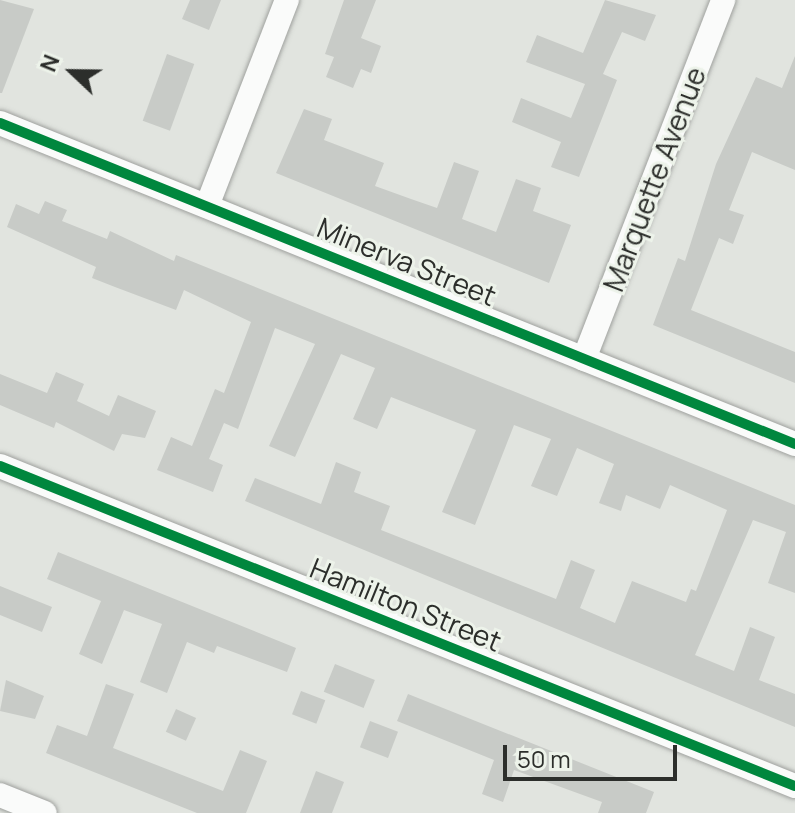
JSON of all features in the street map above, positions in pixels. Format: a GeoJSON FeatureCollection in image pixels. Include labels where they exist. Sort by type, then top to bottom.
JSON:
{"type":"FeatureCollection","features":[{"type":"Feature","properties":{"kind":"street"},"geometry":{"type":"LineString","coordinates":[[207,206],[287,0]]}},
{"type":"Feature","properties":{"kind":"street","name":"Marquette Avenue"},"geometry":{"type":"LineString","coordinates":[[584,359],[723,0]]}},
{"type":"Feature","properties":{"kind":"street","name":"Minerva Street"},"geometry":{"type":"LineString","coordinates":[[0,123],[795,444]]}},
{"type":"Feature","properties":{"kind":"street","name":"Hamilton Street"},"geometry":{"type":"LineString","coordinates":[[0,466],[795,786]]}},
{"type":"Feature","properties":{"kind":"street"},"geometry":{"type":"LineString","coordinates":[[0,795],[45,813]]}},
{"type":"Feature","properties":{"kind":"building"},"geometry":{"type":"Polygon","coordinates":[[[0,0],[34,9],[2,93],[0,93],[0,0]]]}},
{"type":"Feature","properties":{"kind":"building"},"geometry":{"type":"Polygon","coordinates":[[[190,0],[221,0],[209,30],[182,19],[190,0]]]}},
{"type":"Feature","properties":{"kind":"building"},"geometry":{"type":"Polygon","coordinates":[[[344,0],[376,0],[361,38],[381,46],[371,73],[361,69],[353,88],[326,77],[334,57],[325,54],[344,0]]]}},
{"type":"Feature","properties":{"kind":"building"},"geometry":{"type":"Polygon","coordinates":[[[605,0],[656,15],[645,41],[622,32],[603,74],[617,80],[579,177],[551,167],[561,142],[512,122],[521,98],[571,118],[585,84],[526,62],[537,35],[583,53],[605,0]]]}},
{"type":"Feature","properties":{"kind":"building"},"geometry":{"type":"Polygon","coordinates":[[[167,54],[194,64],[170,131],[143,121],[167,54]]]}},
{"type":"Feature","properties":{"kind":"building"},"geometry":{"type":"Polygon","coordinates":[[[795,56],[795,170],[752,152],[729,210],[744,215],[733,244],[719,238],[691,310],[795,352],[795,383],[653,325],[678,258],[685,261],[716,164],[756,77],[782,88],[795,56]]]}},
{"type":"Feature","properties":{"kind":"building"},"geometry":{"type":"Polygon","coordinates":[[[304,109],[332,119],[324,140],[384,163],[375,186],[411,199],[437,208],[454,162],[479,171],[462,219],[496,232],[516,179],[541,188],[533,211],[571,225],[549,283],[276,173],[304,109]]]}},
{"type":"Feature","properties":{"kind":"building"},"geometry":{"type":"Polygon","coordinates":[[[45,201],[67,210],[62,221],[107,239],[110,231],[174,261],[176,255],[795,505],[795,593],[768,583],[786,532],[753,520],[695,655],[734,671],[750,627],[775,637],[759,680],[795,694],[795,727],[245,501],[255,478],[321,504],[336,462],[361,472],[354,492],[390,506],[381,530],[556,599],[571,560],[595,570],[580,608],[615,623],[632,581],[686,602],[691,589],[696,591],[727,510],[670,485],[660,509],[626,495],[621,511],[599,503],[614,464],[577,448],[557,496],[531,486],[551,439],[514,425],[475,525],[442,512],[476,430],[391,397],[377,429],[353,419],[375,368],[341,354],[295,457],[269,446],[315,344],[275,328],[238,429],[224,423],[209,459],[223,465],[213,492],[157,470],[171,437],[192,446],[215,389],[224,393],[251,322],[184,290],[176,310],[115,287],[92,278],[96,267],[7,227],[16,204],[39,214],[45,201]]]}},
{"type":"Feature","properties":{"kind":"building"},"geometry":{"type":"Polygon","coordinates":[[[56,372],[84,384],[77,401],[109,416],[118,395],[156,411],[145,438],[122,434],[114,451],[56,422],[54,428],[0,405],[0,374],[47,393],[56,372]]]}},
{"type":"Feature","properties":{"kind":"building"},"geometry":{"type":"Polygon","coordinates":[[[58,552],[296,648],[287,672],[217,646],[214,653],[187,642],[167,693],[140,682],[162,624],[124,610],[102,664],[79,654],[101,601],[47,579],[58,552]]]}},
{"type":"Feature","properties":{"kind":"building"},"geometry":{"type":"Polygon","coordinates":[[[0,586],[52,607],[42,632],[0,615],[0,586]]]}},
{"type":"Feature","properties":{"kind":"building"},"geometry":{"type":"Polygon","coordinates":[[[335,664],[375,680],[364,708],[324,692],[335,664]]]}},
{"type":"Feature","properties":{"kind":"building"},"geometry":{"type":"Polygon","coordinates":[[[6,680],[44,696],[35,719],[0,711],[6,680]]]}},
{"type":"Feature","properties":{"kind":"building"},"geometry":{"type":"Polygon","coordinates":[[[106,684],[134,694],[113,748],[223,791],[240,750],[267,761],[246,813],[197,813],[46,753],[57,725],[87,736],[106,684]]]}},
{"type":"Feature","properties":{"kind":"building"},"geometry":{"type":"Polygon","coordinates":[[[301,691],[325,700],[316,724],[292,714],[301,691]]]}},
{"type":"Feature","properties":{"kind":"building"},"geometry":{"type":"Polygon","coordinates":[[[408,694],[654,792],[646,813],[598,813],[602,802],[514,770],[503,802],[482,794],[494,760],[397,721],[408,694]]]}},
{"type":"Feature","properties":{"kind":"building"},"geometry":{"type":"Polygon","coordinates":[[[176,709],[196,718],[186,741],[166,732],[176,709]]]}},
{"type":"Feature","properties":{"kind":"building"},"geometry":{"type":"Polygon","coordinates":[[[370,721],[398,732],[388,758],[360,747],[370,721]]]}},
{"type":"Feature","properties":{"kind":"building"},"geometry":{"type":"Polygon","coordinates":[[[316,771],[344,782],[332,813],[300,813],[316,771]]]}},
{"type":"Feature","properties":{"kind":"cycle path"},"geometry":{"type":"LineString","coordinates":[[0,123],[795,444]]}},
{"type":"Feature","properties":{"kind":"cycle path"},"geometry":{"type":"LineString","coordinates":[[0,466],[795,786]]}}]}
